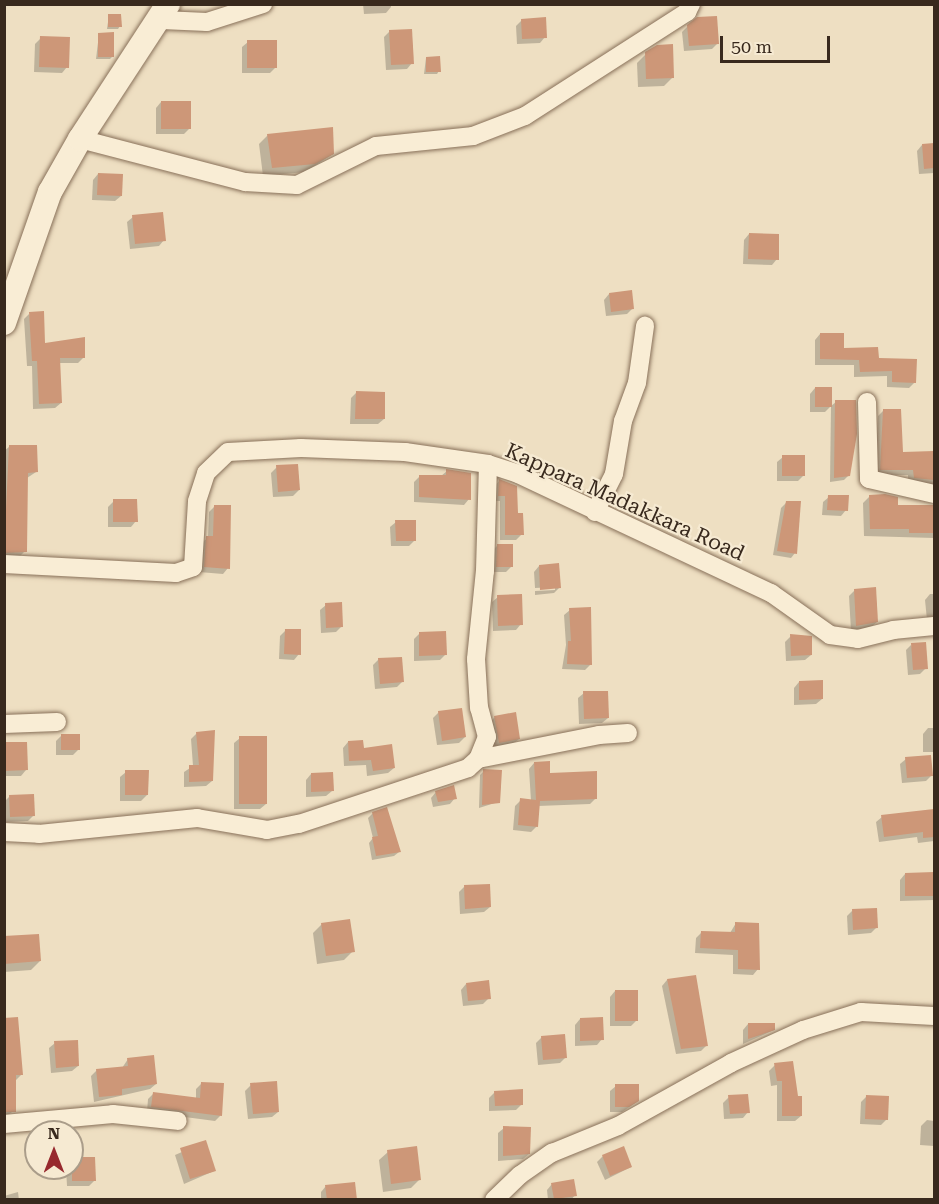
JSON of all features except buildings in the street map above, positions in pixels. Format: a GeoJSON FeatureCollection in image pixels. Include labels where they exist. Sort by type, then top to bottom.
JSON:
{"type":"FeatureCollection","features":[{"type":"Feature","properties":{"kind":"main road"},"geometry":{"type":"LineString","coordinates":[[4,323],[50,192],[80,139],[165,12]]}},
{"type":"Feature","properties":{"kind":"street"},"geometry":{"type":"LineString","coordinates":[[165,12],[207,22],[263,4]]}},
{"type":"Feature","properties":{"kind":"street"},"geometry":{"type":"LineString","coordinates":[[80,139],[245,182],[297,185],[376,146],[472,136],[525,116],[687,12],[691,4]]}},
{"type":"Feature","properties":{"kind":"street"},"geometry":{"type":"LineString","coordinates":[[595,512],[614,474],[623,421],[637,383],[645,327]]}},
{"type":"Feature","properties":{"kind":"street"},"geometry":{"type":"LineString","coordinates":[[867,402],[869,479],[934,494]]}},
{"type":"Feature","properties":{"kind":"street"},"geometry":{"type":"LineString","coordinates":[[4,564],[176,573],[193,567],[197,501],[206,473],[228,452],[301,448],[405,452],[488,464]]}},
{"type":"Feature","properties":{"kind":"street","name":"Kappara Madakkara Road"},"geometry":{"type":"LineString","coordinates":[[478,759],[486,736],[479,708],[476,659],[485,571],[488,464],[771,594],[830,635],[858,639],[893,630],[934,626]]}},
{"type":"Feature","properties":{"kind":"street"},"geometry":{"type":"LineString","coordinates":[[4,724],[57,722]]}},
{"type":"Feature","properties":{"kind":"street"},"geometry":{"type":"LineString","coordinates":[[4,832],[39,834],[197,818],[267,830],[299,824],[468,768],[478,759],[599,735],[628,733]]}},
{"type":"Feature","properties":{"kind":"street"},"geometry":{"type":"LineString","coordinates":[[494,1200],[520,1175],[552,1154],[618,1126],[731,1063],[803,1030],[861,1012],[934,1016]]}},
{"type":"Feature","properties":{"kind":"street"},"geometry":{"type":"LineString","coordinates":[[4,1124],[113,1114],[178,1121]]}}]}
